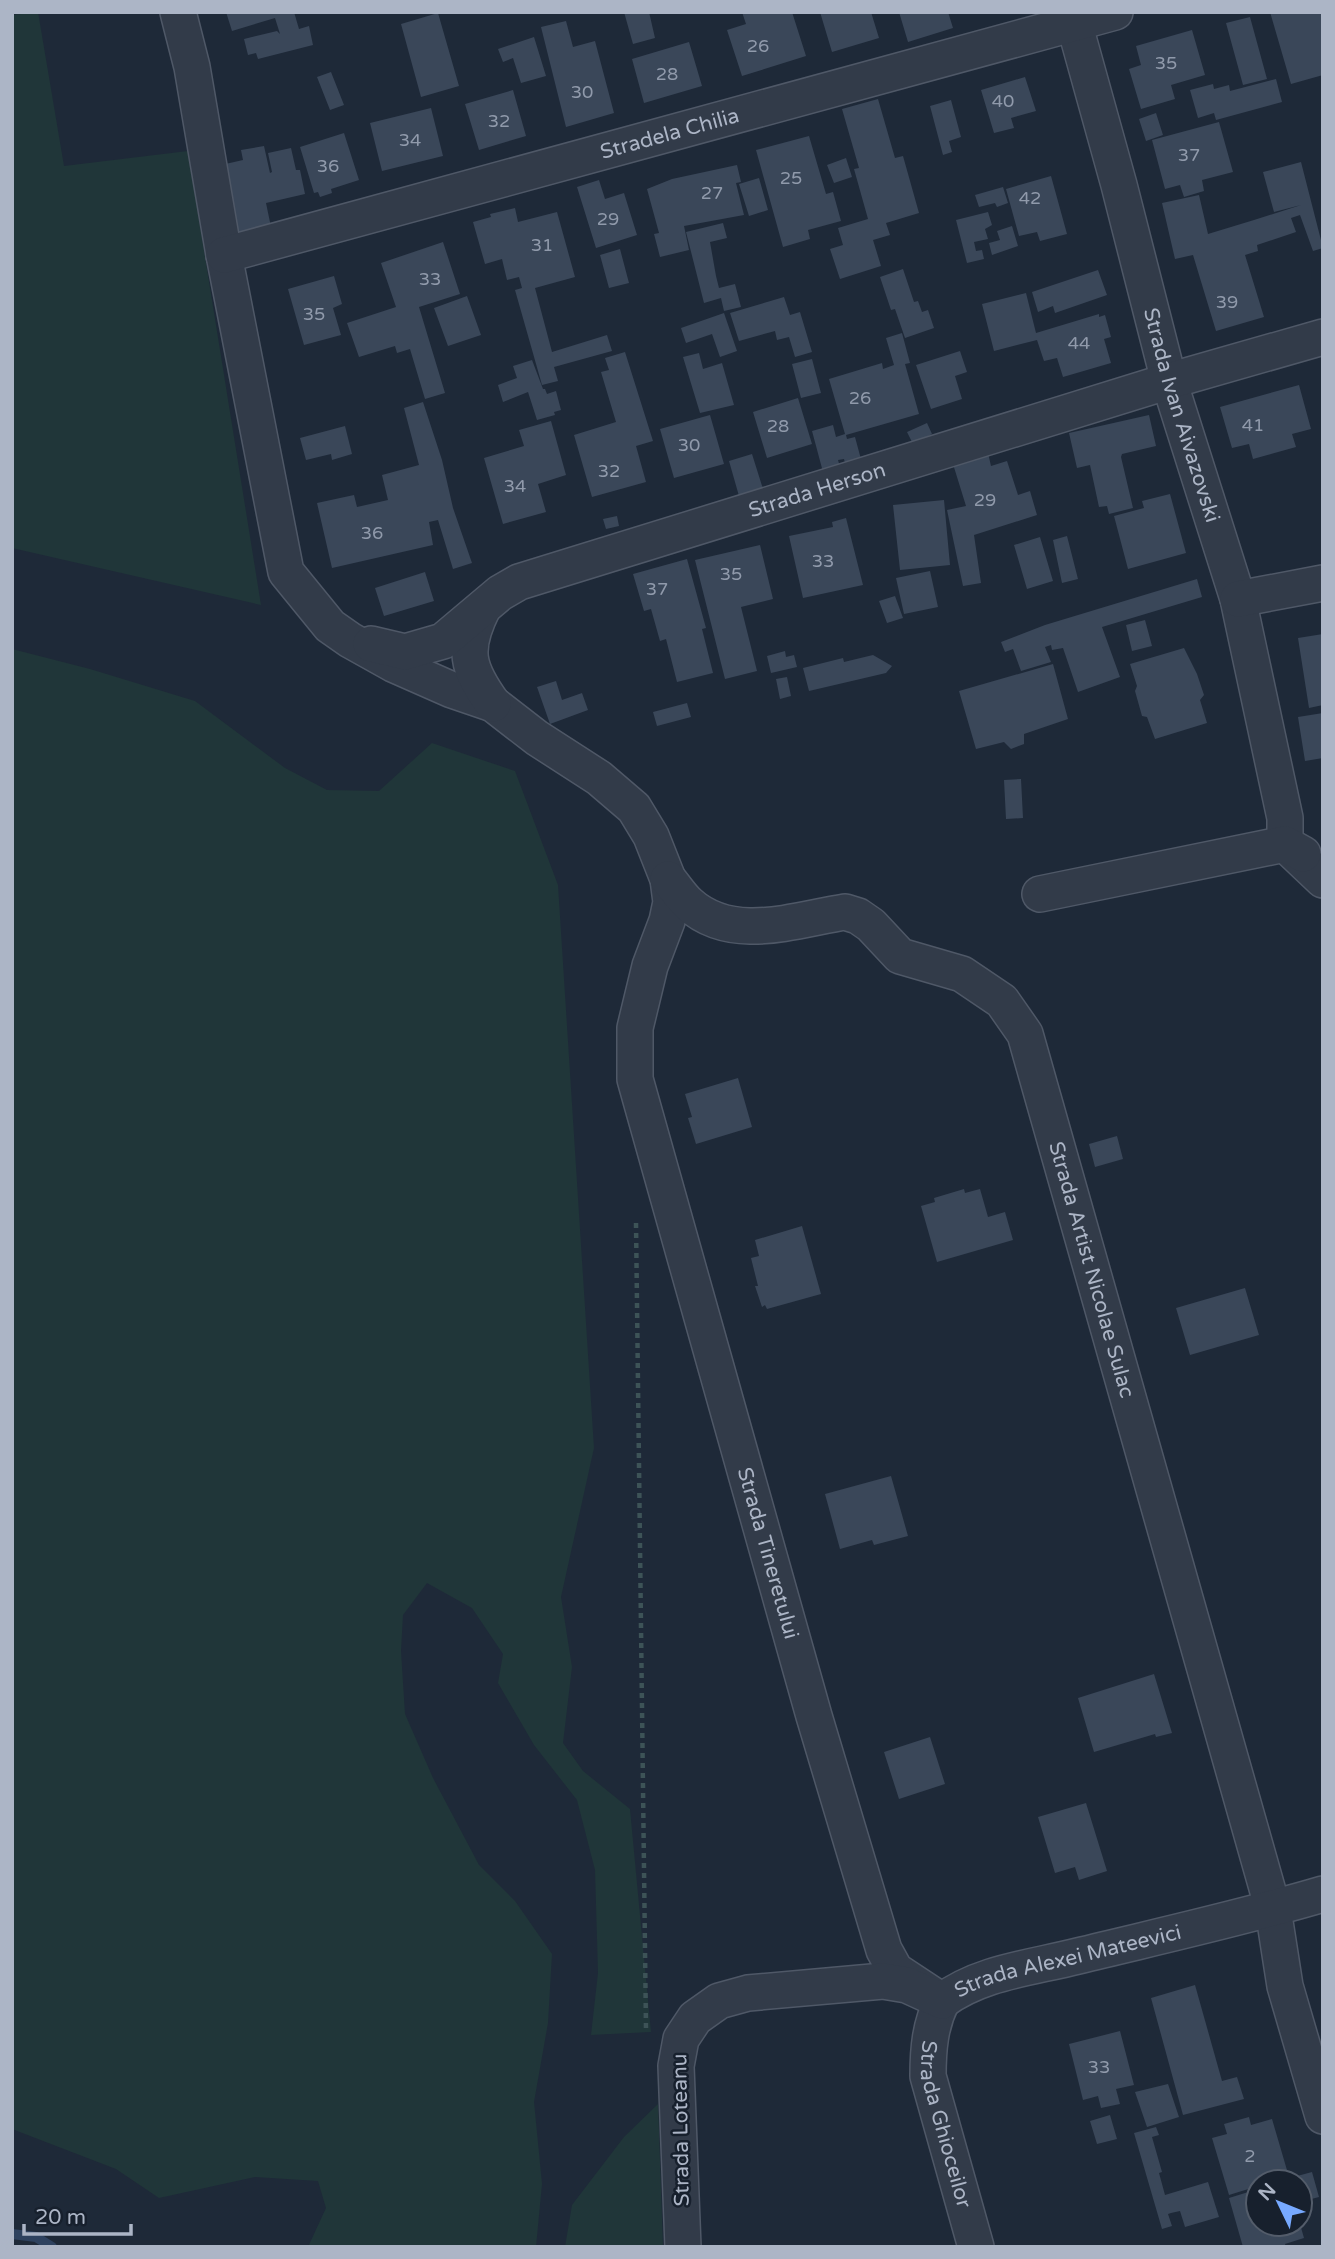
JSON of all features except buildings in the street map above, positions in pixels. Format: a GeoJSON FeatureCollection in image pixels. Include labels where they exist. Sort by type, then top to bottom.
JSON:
{"type":"FeatureCollection","features":[{"type":"Feature","properties":{"kind":"street"},"geometry":{"type":"LineString","coordinates":[[178,12],[192,67],[224,255],[286,572],[330,626],[393,664],[452,690],[493,704]]}},
{"type":"Feature","properties":{"kind":"street","name":"Stradela Chilia"},"geometry":{"type":"LineString","coordinates":[[224,255],[1073,18],[1115,12]]}},
{"type":"Feature","properties":{"kind":"street","name":"Strada Ivan Aivazovski"},"geometry":{"type":"LineString","coordinates":[[1073,18],[1169,381],[1238,598],[1285,831]]}},
{"type":"Feature","properties":{"kind":"street","name":"Strada Herson"},"geometry":{"type":"LineString","coordinates":[[330,626],[372,644],[405,652],[443,641],[500,593],[519,582],[1169,381],[1323,337]]}},
{"type":"Feature","properties":{"kind":"street"},"geometry":{"type":"LineString","coordinates":[[1238,598],[1323,583]]}},
{"type":"Feature","properties":{"kind":"street"},"geometry":{"type":"LineString","coordinates":[[483,608],[474,626],[470,644],[474,677],[493,704],[537,738],[599,778],[634,808],[651,836],[668,880]]}},
{"type":"Feature","properties":{"kind":"street"},"geometry":{"type":"LineString","coordinates":[[1285,831],[1312,859],[1323,862]]}},
{"type":"Feature","properties":{"kind":"street"},"geometry":{"type":"LineString","coordinates":[[1285,831],[1323,880]]}},
{"type":"Feature","properties":{"kind":"street"},"geometry":{"type":"LineString","coordinates":[[1040,894],[1285,831]]}},
{"type":"Feature","properties":{"kind":"street","name":"Strada Tineretului"},"geometry":{"type":"LineString","coordinates":[[668,880],[671,902],[667,921],[650,966],[635,1028],[635,1079],[814,1716],[884,1950],[895,1970],[942,2001]]}},
{"type":"Feature","properties":{"kind":"street","name":"Strada Artist Nicolae Sulac"},"geometry":{"type":"LineString","coordinates":[[668,880],[690,905],[715,920],[736,927],[845,912],[858,916],[871,925],[900,956],[962,974],[1002,1001],[1025,1034],[1273,1909],[1285,1986],[1323,2116]]}},
{"type":"Feature","properties":{"kind":"street","name":"Strada Alexei Mateevici"},"geometry":{"type":"LineString","coordinates":[[695,2018],[719,2001],[748,1993],[883,1981],[907,1985],[942,2001],[957,1989],[1008,1971],[1273,1909],[1323,1894]]}},
{"type":"Feature","properties":{"kind":"street","name":"Strada Ghioceilor"},"geometry":{"type":"LineString","coordinates":[[942,2001],[934,2015],[928,2047],[928,2076],[976,2247]]}},
{"type":"Feature","properties":{"kind":"street","name":"Strada Loteanu"},"geometry":{"type":"LineString","coordinates":[[683,2247],[676,2066],[681,2039],[695,2018]]}},
{"type":"Feature","properties":{"kind":"path"},"geometry":{"type":"LineString","coordinates":[[636,1215],[646,2034]]}},
{"type":"Feature","properties":{"kind":"green space"},"geometry":{"type":"Polygon","coordinates":[[[38,12],[64,166],[188,151],[261,605],[12,548],[12,15],[38,12]]]}},
{"type":"Feature","properties":{"kind":"green space"},"geometry":{"type":"Polygon","coordinates":[[[12,649],[195,701],[285,768],[327,790],[379,791],[432,743],[515,771],[558,885],[594,1448],[561,1597],[572,1667],[563,1743],[583,1771],[630,1809],[651,2032],[591,2035],[598,1973],[595,1870],[577,1800],[534,1745],[498,1683],[503,1654],[472,1608],[427,1583],[403,1615],[401,1651],[405,1714],[433,1778],[479,1865],[515,1901],[552,1954],[548,2023],[534,2102],[542,2184],[536,2247],[308,2247],[326,2208],[318,2181],[255,2177],[159,2198],[116,2169],[12,2129],[12,649]]]}},
{"type":"Feature","properties":{"kind":"green space"},"geometry":{"type":"Polygon","coordinates":[[[658,2104],[663,2247],[565,2247],[572,2205],[624,2137],[658,2104]]]}},
{"type":"Feature","properties":{"kind":"waterway"},"geometry":{"type":"LineString","coordinates":[[12,2234],[36,2237],[52,2247]]}}]}
